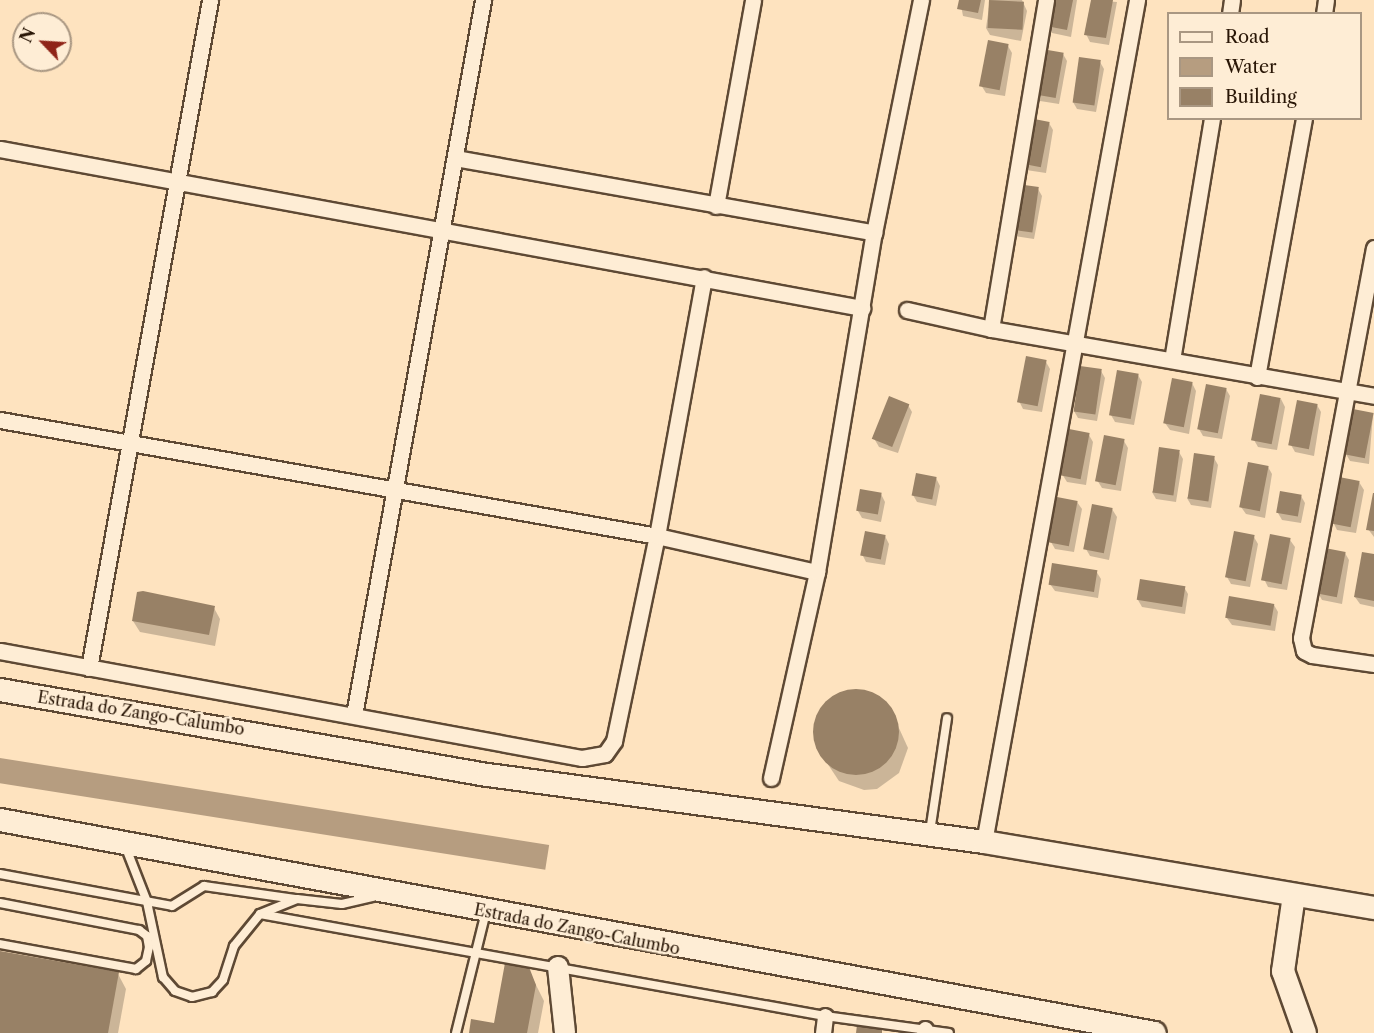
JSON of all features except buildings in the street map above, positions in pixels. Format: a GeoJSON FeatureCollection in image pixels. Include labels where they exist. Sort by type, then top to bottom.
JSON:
{"type":"FeatureCollection","features":[{"type":"Feature","properties":{"kind":"main road","name":"Estrada do Zango-Calumbo"},"geometry":{"type":"LineString","coordinates":[[0,690],[488,775],[984,842],[1374,908]]}},
{"type":"Feature","properties":{"kind":"main road","name":"Estrada do Zango-Calumbo"},"geometry":{"type":"LineString","coordinates":[[0,820],[486,912],[1155,1033]]}},
{"type":"Feature","properties":{"kind":"main road"},"geometry":{"type":"LineString","coordinates":[[1294,895],[1283,971],[1305,1033]]}},
{"type":"Feature","properties":{"kind":"street"},"geometry":{"type":"LineString","coordinates":[[89,668],[210,0]]}},
{"type":"Feature","properties":{"kind":"street"},"geometry":{"type":"LineString","coordinates":[[354,715],[483,0]]}},
{"type":"Feature","properties":{"kind":"street"},"geometry":{"type":"LineString","coordinates":[[716,206],[753,0]]}},
{"type":"Feature","properties":{"kind":"street"},"geometry":{"type":"LineString","coordinates":[[771,778],[817,572],[874,233],[921,0]]}},
{"type":"Feature","properties":{"kind":"street"},"geometry":{"type":"LineString","coordinates":[[990,329],[1046,0]]}},
{"type":"Feature","properties":{"kind":"street"},"geometry":{"type":"LineString","coordinates":[[984,842],[1137,0]]}},
{"type":"Feature","properties":{"kind":"street"},"geometry":{"type":"LineString","coordinates":[[1172,360],[1212,120]]}},
{"type":"Feature","properties":{"kind":"street"},"geometry":{"type":"LineString","coordinates":[[1257,377],[1304,120]]}},
{"type":"Feature","properties":{"kind":"street"},"geometry":{"type":"LineString","coordinates":[[0,149],[704,277],[862,308]]}},
{"type":"Feature","properties":{"kind":"street"},"geometry":{"type":"LineString","coordinates":[[455,158],[874,233]]}},
{"type":"Feature","properties":{"kind":"street"},"geometry":{"type":"LineString","coordinates":[[1374,248],[1350,392],[1301,638],[1304,651],[1312,655],[1374,664]]}},
{"type":"Feature","properties":{"kind":"street"},"geometry":{"type":"LineString","coordinates":[[0,651],[582,758],[605,754],[614,741],[657,536],[704,277]]}},
{"type":"Feature","properties":{"kind":"street"},"geometry":{"type":"LineString","coordinates":[[907,310],[990,329],[1374,396]]}},
{"type":"Feature","properties":{"kind":"street"},"geometry":{"type":"LineString","coordinates":[[0,420],[657,536],[817,572]]}},
{"type":"Feature","properties":{"kind":"street"},"geometry":{"type":"LineString","coordinates":[[558,968],[565,1033]]}},
{"type":"Feature","properties":{"kind":"street"},"geometry":{"type":"LineString","coordinates":[[823,1033],[825,1016]]}},
{"type":"Feature","properties":{"kind":"lane"},"geometry":{"type":"LineString","coordinates":[[929,836],[947,718]]}},
{"type":"Feature","properties":{"kind":"lane"},"geometry":{"type":"LineString","coordinates":[[124,844],[147,902],[163,977],[175,991],[192,997],[213,992],[223,980],[234,946],[260,914],[297,899]]}},
{"type":"Feature","properties":{"kind":"lane"},"geometry":{"type":"LineString","coordinates":[[0,874],[172,906],[204,886],[342,904],[389,894]]}},
{"type":"Feature","properties":{"kind":"lane"},"geometry":{"type":"LineString","coordinates":[[0,903],[139,930],[147,936],[149,947],[146,961],[136,969],[0,944]]}},
{"type":"Feature","properties":{"kind":"lane"},"geometry":{"type":"LineString","coordinates":[[456,1033],[486,912]]}},
{"type":"Feature","properties":{"kind":"lane"},"geometry":{"type":"LineString","coordinates":[[260,914],[825,1016],[950,1033]]}},
{"type":"Feature","properties":{"kind":"water"},"geometry":{"type":"Polygon","coordinates":[[[0,758],[549,845],[545,870],[0,783],[0,758]]]}}]}
